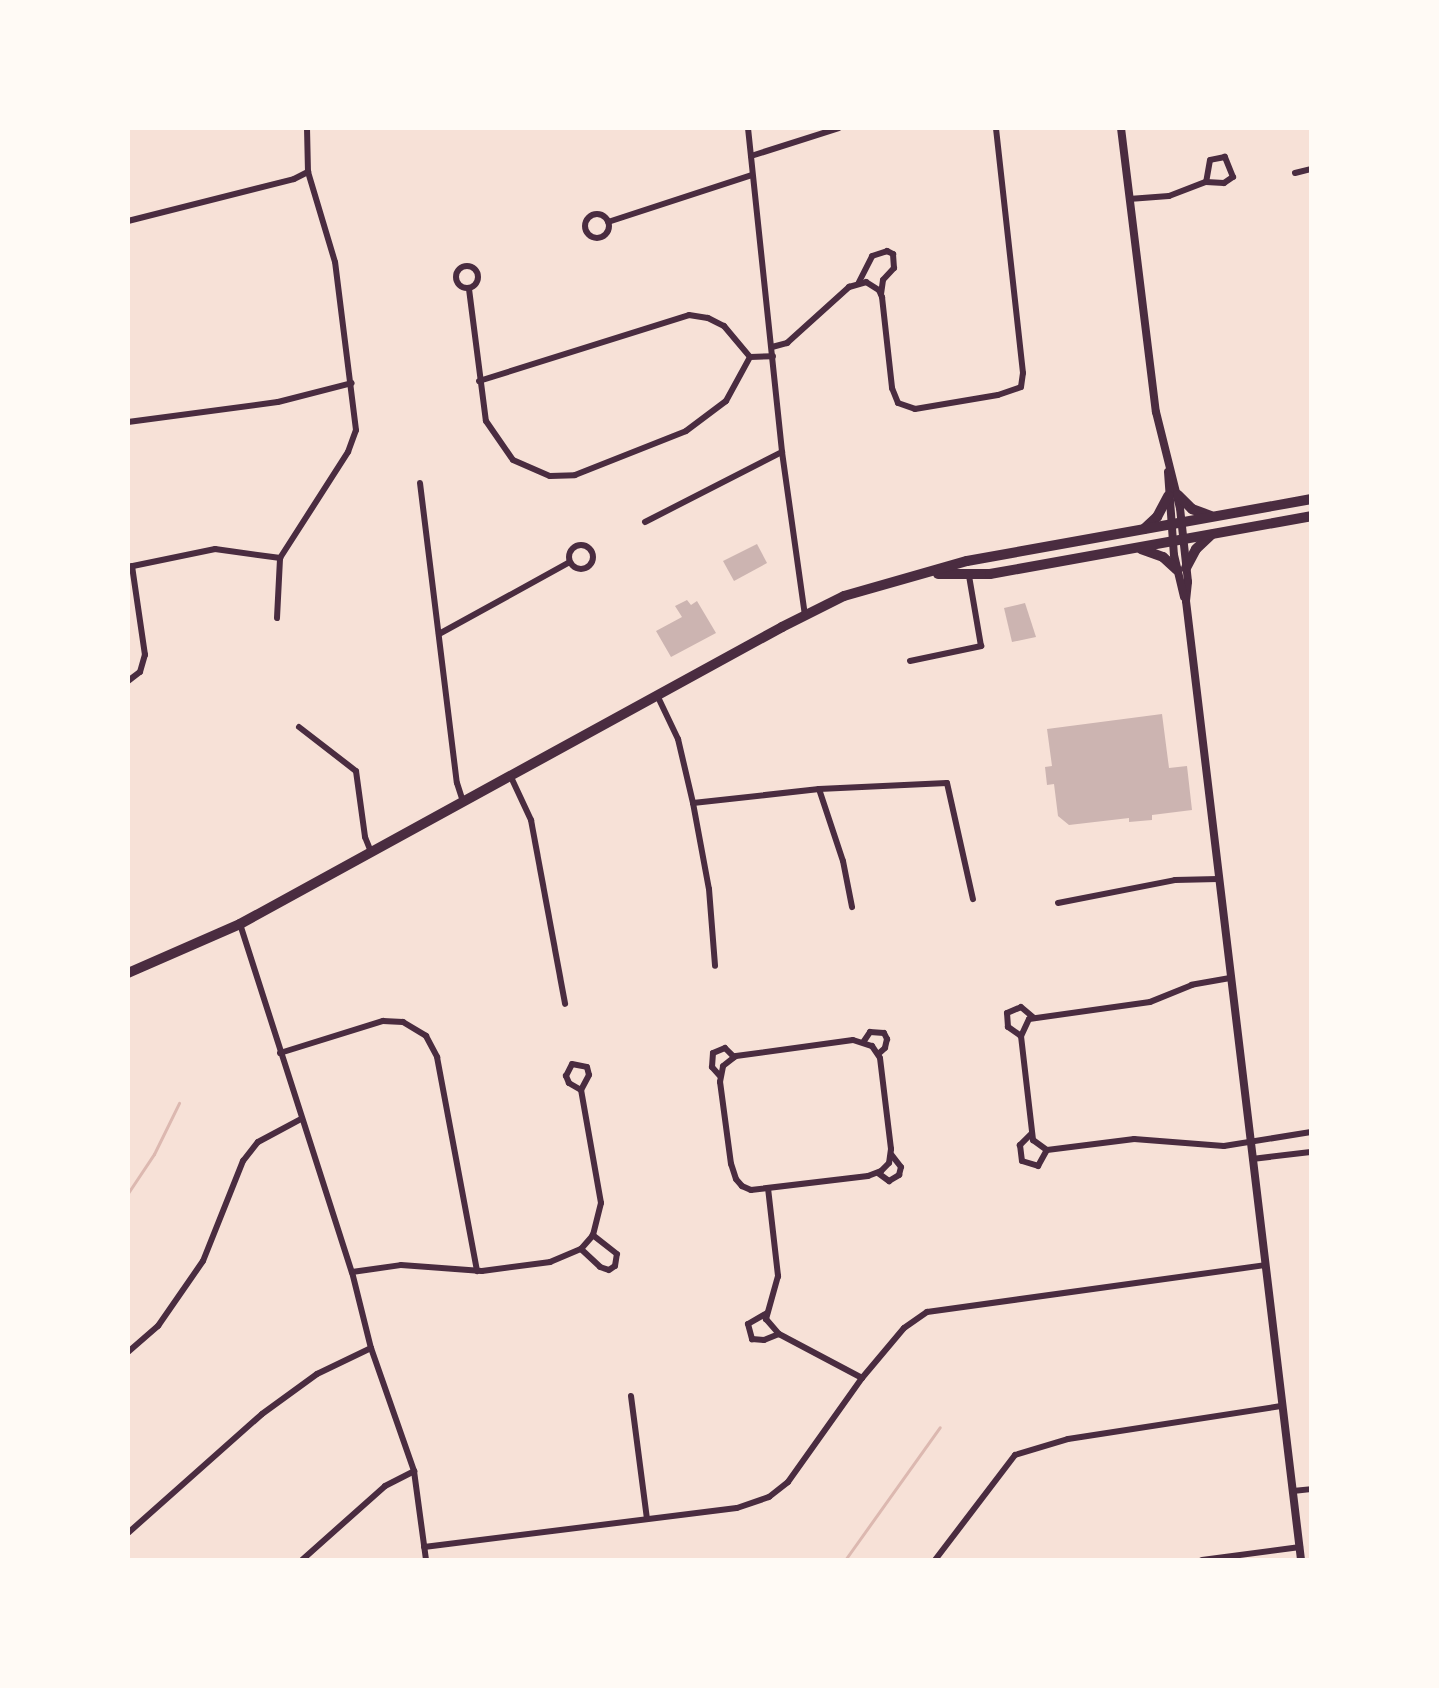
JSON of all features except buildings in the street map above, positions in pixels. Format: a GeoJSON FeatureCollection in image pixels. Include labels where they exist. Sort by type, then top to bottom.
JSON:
{"type":"FeatureCollection","features":[{"type":"Feature","properties":{"kind":"main road"},"geometry":{"type":"LineString","coordinates":[[1143,530],[1173,496],[1192,509],[1213,517]]}},
{"type":"Feature","properties":{"kind":"main road"},"geometry":{"type":"LineString","coordinates":[[128,973],[240,924],[805,615],[860,591],[932,574],[967,561],[1311,499]]}},
{"type":"Feature","properties":{"kind":"main road"},"geometry":{"type":"LineString","coordinates":[[932,574],[969,576],[1311,516]]}},
{"type":"Feature","properties":{"kind":"main road"},"geometry":{"type":"LineString","coordinates":[[1135,548],[1163,557],[1182,569],[1196,549],[1214,533]]}},
{"type":"Feature","properties":{"kind":"street"},"geometry":{"type":"LineString","coordinates":[[277,618],[280,558],[353,444],[356,430],[335,262],[308,172],[307,128]]}},
{"type":"Feature","properties":{"kind":"street"},"geometry":{"type":"LineString","coordinates":[[748,128],[782,452],[805,615]]}},
{"type":"Feature","properties":{"kind":"street"},"geometry":{"type":"LineString","coordinates":[[751,156],[839,128]]}},
{"type":"Feature","properties":{"kind":"street"},"geometry":{"type":"LineString","coordinates":[[772,347],[787,343],[859,282],[872,256],[887,251],[893,254],[894,268],[883,280],[881,294],[892,388],[898,403],[915,409],[998,395],[1021,387],[1023,373],[996,128]]}},
{"type":"Feature","properties":{"kind":"street"},"geometry":{"type":"LineString","coordinates":[[1121,128],[1154,400],[1177,524],[1301,1560]]}},
{"type":"Feature","properties":{"kind":"street"},"geometry":{"type":"LineString","coordinates":[[1129,199],[1169,196],[1206,182],[1224,183],[1233,177],[1225,157],[1210,160],[1206,182]]}},
{"type":"Feature","properties":{"kind":"street"},"geometry":{"type":"LineString","coordinates":[[1295,173],[1311,169]]}},
{"type":"Feature","properties":{"kind":"street"},"geometry":{"type":"LineString","coordinates":[[128,221],[294,179],[308,172]]}},
{"type":"Feature","properties":{"kind":"street"},"geometry":{"type":"LineString","coordinates":[[608,222],[752,175]]}},
{"type":"Feature","properties":{"kind":"street"},"geometry":{"type":"LineString","coordinates":[[859,282],[872,284],[881,294]]}},
{"type":"Feature","properties":{"kind":"street"},"geometry":{"type":"LineString","coordinates":[[469,289],[486,421],[513,460],[550,476],[575,475],[662,442],[708,417],[726,401],[750,357]]}},
{"type":"Feature","properties":{"kind":"street"},"geometry":{"type":"LineString","coordinates":[[479,381],[689,315],[708,318],[724,326],[750,357]]}},
{"type":"Feature","properties":{"kind":"street"},"geometry":{"type":"LineString","coordinates":[[750,357],[773,356]]}},
{"type":"Feature","properties":{"kind":"street"},"geometry":{"type":"LineString","coordinates":[[128,422],[278,402],[352,383]]}},
{"type":"Feature","properties":{"kind":"street"},"geometry":{"type":"LineString","coordinates":[[645,522],[782,452]]}},
{"type":"Feature","properties":{"kind":"street"},"geometry":{"type":"LineString","coordinates":[[420,483],[457,783],[463,801]]}},
{"type":"Feature","properties":{"kind":"street"},"geometry":{"type":"LineString","coordinates":[[128,681],[140,672],[145,655],[130,567],[215,549],[280,558]]}},
{"type":"Feature","properties":{"kind":"street"},"geometry":{"type":"LineString","coordinates":[[439,634],[570,562]]}},
{"type":"Feature","properties":{"kind":"street"},"geometry":{"type":"LineString","coordinates":[[910,661],[981,646],[969,576]]}},
{"type":"Feature","properties":{"kind":"street"},"geometry":{"type":"LineString","coordinates":[[657,695],[678,739],[693,803],[709,889],[715,966]]}},
{"type":"Feature","properties":{"kind":"street"},"geometry":{"type":"LineString","coordinates":[[299,727],[356,771],[365,837],[371,852]]}},
{"type":"Feature","properties":{"kind":"street"},"geometry":{"type":"LineString","coordinates":[[510,775],[531,820],[565,1004]]}},
{"type":"Feature","properties":{"kind":"street"},"geometry":{"type":"LineString","coordinates":[[693,803],[819,789],[947,783],[973,899]]}},
{"type":"Feature","properties":{"kind":"street"},"geometry":{"type":"LineString","coordinates":[[819,789],[843,861],[852,907]]}},
{"type":"Feature","properties":{"kind":"street"},"geometry":{"type":"LineString","coordinates":[[1058,903],[1151,884],[1218,879]]}},
{"type":"Feature","properties":{"kind":"street"},"geometry":{"type":"LineString","coordinates":[[240,924],[352,1272],[371,1348],[414,1471],[426,1560]]}},
{"type":"Feature","properties":{"kind":"street"},"geometry":{"type":"LineString","coordinates":[[1230,978],[1192,985],[1150,1002],[1034,1018],[1022,1028],[1031,1134],[1036,1144],[1047,1150],[1134,1139],[1224,1146],[1311,1132]]}},
{"type":"Feature","properties":{"kind":"street"},"geometry":{"type":"LineString","coordinates":[[1021,1036],[1008,1027],[1007,1013],[1021,1007],[1034,1018]]}},
{"type":"Feature","properties":{"kind":"street"},"geometry":{"type":"LineString","coordinates":[[280,1053],[383,1021],[403,1022],[426,1036],[437,1057],[477,1271]]}},
{"type":"Feature","properties":{"kind":"street"},"geometry":{"type":"LineString","coordinates":[[864,1041],[870,1032],[884,1033],[887,1039],[885,1048],[878,1054]]}},
{"type":"Feature","properties":{"kind":"street"},"geometry":{"type":"LineString","coordinates":[[864,1041],[878,1054],[891,1154],[889,1163],[878,1173],[751,1190],[742,1186],[733,1172],[720,1076],[723,1066],[734,1057],[864,1041]]}},
{"type":"Feature","properties":{"kind":"street"},"geometry":{"type":"LineString","coordinates":[[720,1076],[712,1067],[713,1053],[725,1048],[734,1057]]}},
{"type":"Feature","properties":{"kind":"street"},"geometry":{"type":"LineString","coordinates":[[352,1272],[401,1265],[477,1271],[550,1262],[581,1249],[593,1235],[601,1203],[581,1090],[589,1075],[587,1067],[572,1064],[566,1076],[569,1083],[581,1090]]}},
{"type":"Feature","properties":{"kind":"street"},"geometry":{"type":"LineString","coordinates":[[128,1352],[158,1326],[203,1261],[243,1161],[258,1142],[301,1119]]}},
{"type":"Feature","properties":{"kind":"street"},"geometry":{"type":"LineString","coordinates":[[1031,1134],[1020,1145],[1022,1161],[1038,1166],[1047,1150]]}},
{"type":"Feature","properties":{"kind":"street"},"geometry":{"type":"LineString","coordinates":[[1252,1159],[1311,1152]]}},
{"type":"Feature","properties":{"kind":"street"},"geometry":{"type":"LineString","coordinates":[[878,1173],[889,1181],[899,1175],[901,1167],[891,1154]]}},
{"type":"Feature","properties":{"kind":"street"},"geometry":{"type":"LineString","coordinates":[[768,1188],[778,1276],[766,1319],[779,1334],[862,1378]]}},
{"type":"Feature","properties":{"kind":"street"},"geometry":{"type":"LineString","coordinates":[[581,1249],[600,1267],[609,1270],[615,1266],[617,1254],[593,1235]]}},
{"type":"Feature","properties":{"kind":"street"},"geometry":{"type":"LineString","coordinates":[[424,1547],[737,1508],[769,1497],[788,1482],[862,1378],[904,1328],[927,1312],[1265,1265]]}},
{"type":"Feature","properties":{"kind":"street"},"geometry":{"type":"LineString","coordinates":[[767,1313],[748,1324],[752,1339],[764,1340],[779,1334]]}},
{"type":"Feature","properties":{"kind":"street"},"geometry":{"type":"LineString","coordinates":[[128,1533],[262,1414],[317,1374],[371,1348]]}},
{"type":"Feature","properties":{"kind":"street"},"geometry":{"type":"LineString","coordinates":[[631,1396],[647,1519]]}},
{"type":"Feature","properties":{"kind":"street"},"geometry":{"type":"LineString","coordinates":[[935,1560],[1015,1455],[1068,1439],[1282,1406]]}},
{"type":"Feature","properties":{"kind":"street"},"geometry":{"type":"LineString","coordinates":[[302,1560],[385,1486],[414,1471]]}},
{"type":"Feature","properties":{"kind":"street"},"geometry":{"type":"LineString","coordinates":[[1293,1491],[1311,1489]]}},
{"type":"Feature","properties":{"kind":"street"},"geometry":{"type":"LineString","coordinates":[[1202,1560],[1300,1547]]}},
{"type":"Feature","properties":{"kind":"waterway"},"geometry":{"type":"LineString","coordinates":[[128,1193],[154,1154],[179,1103]]}},
{"type":"Feature","properties":{"kind":"waterway"},"geometry":{"type":"LineString","coordinates":[[845,1560],[940,1427]]}}]}
